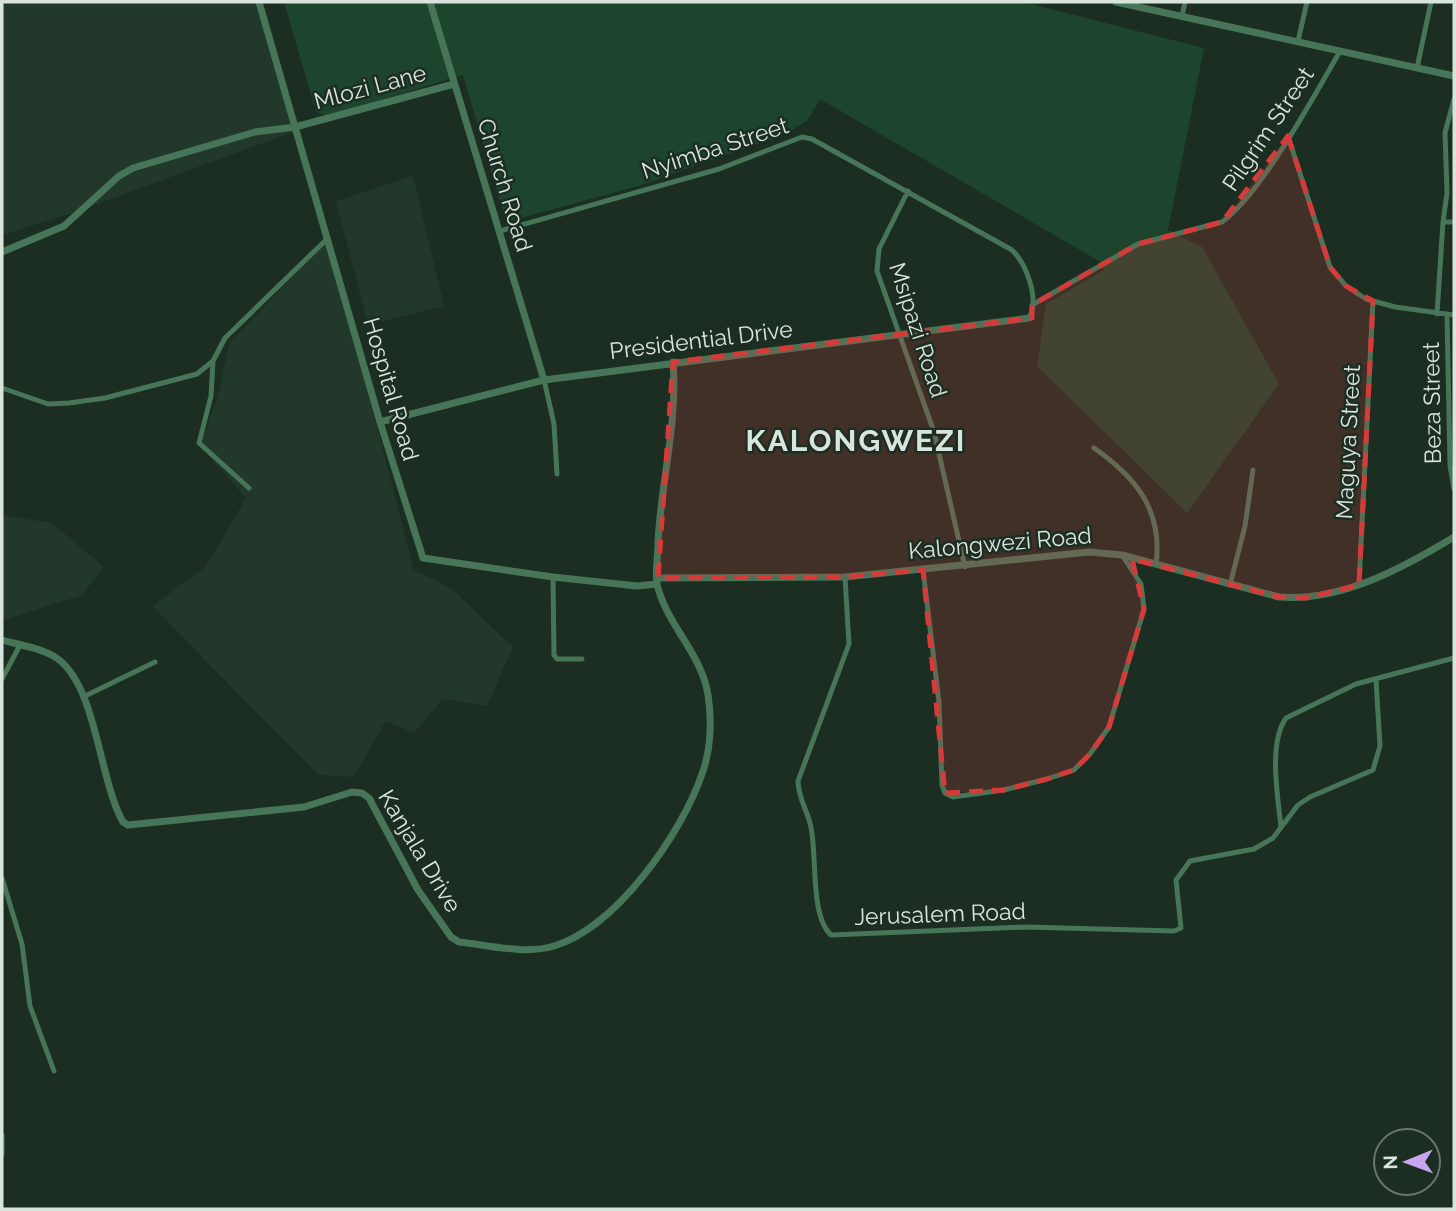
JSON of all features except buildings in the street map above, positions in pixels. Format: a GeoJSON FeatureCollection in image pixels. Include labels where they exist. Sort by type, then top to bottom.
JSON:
{"type":"FeatureCollection","features":[{"type":"Feature","properties":{"kind":"street","name":"Hospital Road"},"geometry":{"type":"LineString","coordinates":[[259,2],[380,422],[423,558],[637,586],[657,581]]}},
{"type":"Feature","properties":{"kind":"street","name":"Church Road"},"geometry":{"type":"LineString","coordinates":[[430,2],[544,380]]}},
{"type":"Feature","properties":{"kind":"street"},"geometry":{"type":"LineString","coordinates":[[1116,2],[1298,41],[1339,53],[1454,76]]}},
{"type":"Feature","properties":{"kind":"street"},"geometry":{"type":"LineString","coordinates":[[1182,16],[1185,2]]}},
{"type":"Feature","properties":{"kind":"street"},"geometry":{"type":"LineString","coordinates":[[1298,41],[1307,2]]}},
{"type":"Feature","properties":{"kind":"street"},"geometry":{"type":"LineString","coordinates":[[1417,68],[1431,2]]}},
{"type":"Feature","properties":{"kind":"street","name":"Pilgrim Street"},"geometry":{"type":"LineString","coordinates":[[1032,305],[1138,244],[1222,222],[1232,215],[1257,183],[1339,53]]}},
{"type":"Feature","properties":{"kind":"street","name":"Mlozi Lane"},"geometry":{"type":"LineString","coordinates":[[2,252],[33,242],[64,226],[119,176],[133,168],[255,132],[295,127],[454,84]]}},
{"type":"Feature","properties":{"kind":"street"},"geometry":{"type":"LineString","coordinates":[[1437,314],[1447,193],[1445,133],[1454,99]]}},
{"type":"Feature","properties":{"kind":"street"},"geometry":{"type":"LineString","coordinates":[[1288,136],[1329,267],[1346,286],[1373,301],[1451,315]]}},
{"type":"Feature","properties":{"kind":"street","name":"Nyimba Street"},"geometry":{"type":"LineString","coordinates":[[499,231],[719,169],[802,137],[813,139],[1012,250],[1023,262],[1032,305],[1029,318]]}},
{"type":"Feature","properties":{"kind":"street","name":"Msipazi Road"},"geometry":{"type":"LineString","coordinates":[[908,191],[876,260],[899,337],[944,466],[965,567]]}},
{"type":"Feature","properties":{"kind":"street"},"geometry":{"type":"LineString","coordinates":[[1443,222],[1454,222]]}},
{"type":"Feature","properties":{"kind":"street"},"geometry":{"type":"LineString","coordinates":[[2,388],[48,404],[69,403],[197,374],[213,361],[225,338],[328,238]]}},
{"type":"Feature","properties":{"kind":"street","name":"Maguya Street"},"geometry":{"type":"LineString","coordinates":[[1359,584],[1373,301]]}},
{"type":"Feature","properties":{"kind":"street","name":"Beza Street"},"geometry":{"type":"LineString","coordinates":[[1451,315],[1450,465],[1454,489]]}},
{"type":"Feature","properties":{"kind":"street","name":"Presidential Drive"},"geometry":{"type":"LineString","coordinates":[[380,422],[544,380],[673,362],[899,337],[1029,318]]}},
{"type":"Feature","properties":{"kind":"street"},"geometry":{"type":"LineString","coordinates":[[213,361],[211,396],[199,443],[249,488]]}},
{"type":"Feature","properties":{"kind":"street","name":"Kanjala Drive"},"geometry":{"type":"LineString","coordinates":[[2,640],[56,657],[70,669],[83,697],[123,822],[128,825],[304,807],[352,792],[362,793],[369,797],[418,890],[451,937],[459,942],[541,949],[591,929],[614,911],[635,887],[668,838],[703,773],[708,751],[708,693],[698,664],[676,627],[657,581],[660,499],[673,415],[673,362]]}},
{"type":"Feature","properties":{"kind":"street"},"geometry":{"type":"LineString","coordinates":[[544,380],[554,424],[557,474]]}},
{"type":"Feature","properties":{"kind":"street"},"geometry":{"type":"LineString","coordinates":[[1094,448],[1130,477],[1156,523],[1159,542],[1156,565]]}},
{"type":"Feature","properties":{"kind":"street"},"geometry":{"type":"LineString","coordinates":[[1230,585],[1245,526],[1253,470]]}},
{"type":"Feature","properties":{"kind":"street","name":"Kalongwezi Road"},"geometry":{"type":"LineString","coordinates":[[657,581],[845,577],[965,567],[1089,552],[1122,555],[1230,585],[1292,598],[1359,584],[1399,569],[1454,537]]}},
{"type":"Feature","properties":{"kind":"street"},"geometry":{"type":"LineString","coordinates":[[923,570],[939,702],[942,785],[945,793],[953,797],[1004,790],[1074,770],[1090,754],[1109,727],[1144,609],[1141,584],[1122,555]]}},
{"type":"Feature","properties":{"kind":"street"},"geometry":{"type":"LineString","coordinates":[[553,577],[554,655],[558,659],[582,659]]}},
{"type":"Feature","properties":{"kind":"street","name":"Jerusalem Road"},"geometry":{"type":"LineString","coordinates":[[845,577],[849,644],[798,780],[797,791],[810,823],[820,917],[825,930],[839,936],[1026,928],[1174,931],[1181,928],[1176,880],[1190,861],[1254,849],[1273,838],[1281,828]]}},
{"type":"Feature","properties":{"kind":"street"},"geometry":{"type":"LineString","coordinates":[[2,679],[20,645]]}},
{"type":"Feature","properties":{"kind":"street"},"geometry":{"type":"LineString","coordinates":[[1281,828],[1276,776],[1283,722],[1334,692],[1454,658]]}},
{"type":"Feature","properties":{"kind":"street"},"geometry":{"type":"LineString","coordinates":[[83,697],[155,662]]}},
{"type":"Feature","properties":{"kind":"street"},"geometry":{"type":"LineString","coordinates":[[1281,828],[1297,806],[1310,797],[1358,777],[1376,765],[1380,746],[1377,680]]}},
{"type":"Feature","properties":{"kind":"street"},"geometry":{"type":"LineString","coordinates":[[2,878],[22,944],[30,1006],[54,1071]]}},
{"type":"Feature","properties":{"kind":"street"},"geometry":{"type":"LineString","coordinates":[[2,1135],[2,1154]]}},
{"type":"Feature","properties":{"kind":"highlighted area"},"geometry":{"type":"Polygon","coordinates":[[[1288,136],[1330,267],[1346,286],[1373,301],[1359,585],[1306,598],[1279,597],[1132,559],[1144,609],[1109,727],[1090,754],[1074,770],[1047,779],[1004,790],[945,793],[923,570],[845,577],[658,578],[673,362],[1032,318],[1032,305],[1138,244],[1222,222],[1288,136]]]}},
{"type":"Feature","properties":{"kind":"shaded area"},"geometry":{"type":"Polygon","coordinates":[[[2,2],[259,2],[295,131],[76,212],[2,235],[2,2]]]}},
{"type":"Feature","properties":{"kind":"shaded area"},"geometry":{"type":"Polygon","coordinates":[[[284,2],[1023,2],[1204,48],[1168,230],[1202,247],[1279,384],[1187,513],[1037,366],[1046,304],[1104,270],[1099,261],[820,99],[807,121],[783,135],[638,186],[506,222],[463,75],[328,116],[316,112],[284,2]]]}},
{"type":"Feature","properties":{"kind":"shaded area"},"geometry":{"type":"Polygon","coordinates":[[[413,176],[444,306],[368,325],[336,201],[413,176]]]}},
{"type":"Feature","properties":{"kind":"shaded area"},"geometry":{"type":"Polygon","coordinates":[[[328,238],[414,570],[451,588],[513,647],[487,706],[443,699],[414,733],[386,721],[353,777],[318,775],[152,606],[205,567],[246,498],[200,446],[217,399],[229,344],[328,238]]]}},
{"type":"Feature","properties":{"kind":"shaded area"},"geometry":{"type":"Polygon","coordinates":[[[2,515],[52,523],[104,567],[82,595],[2,621],[2,515]]]}},
{"type":"Feature","properties":{"kind":"district","name":"KALONGWEZI"},"geometry":{"type":"Point","coordinates":[856,441]}}]}
